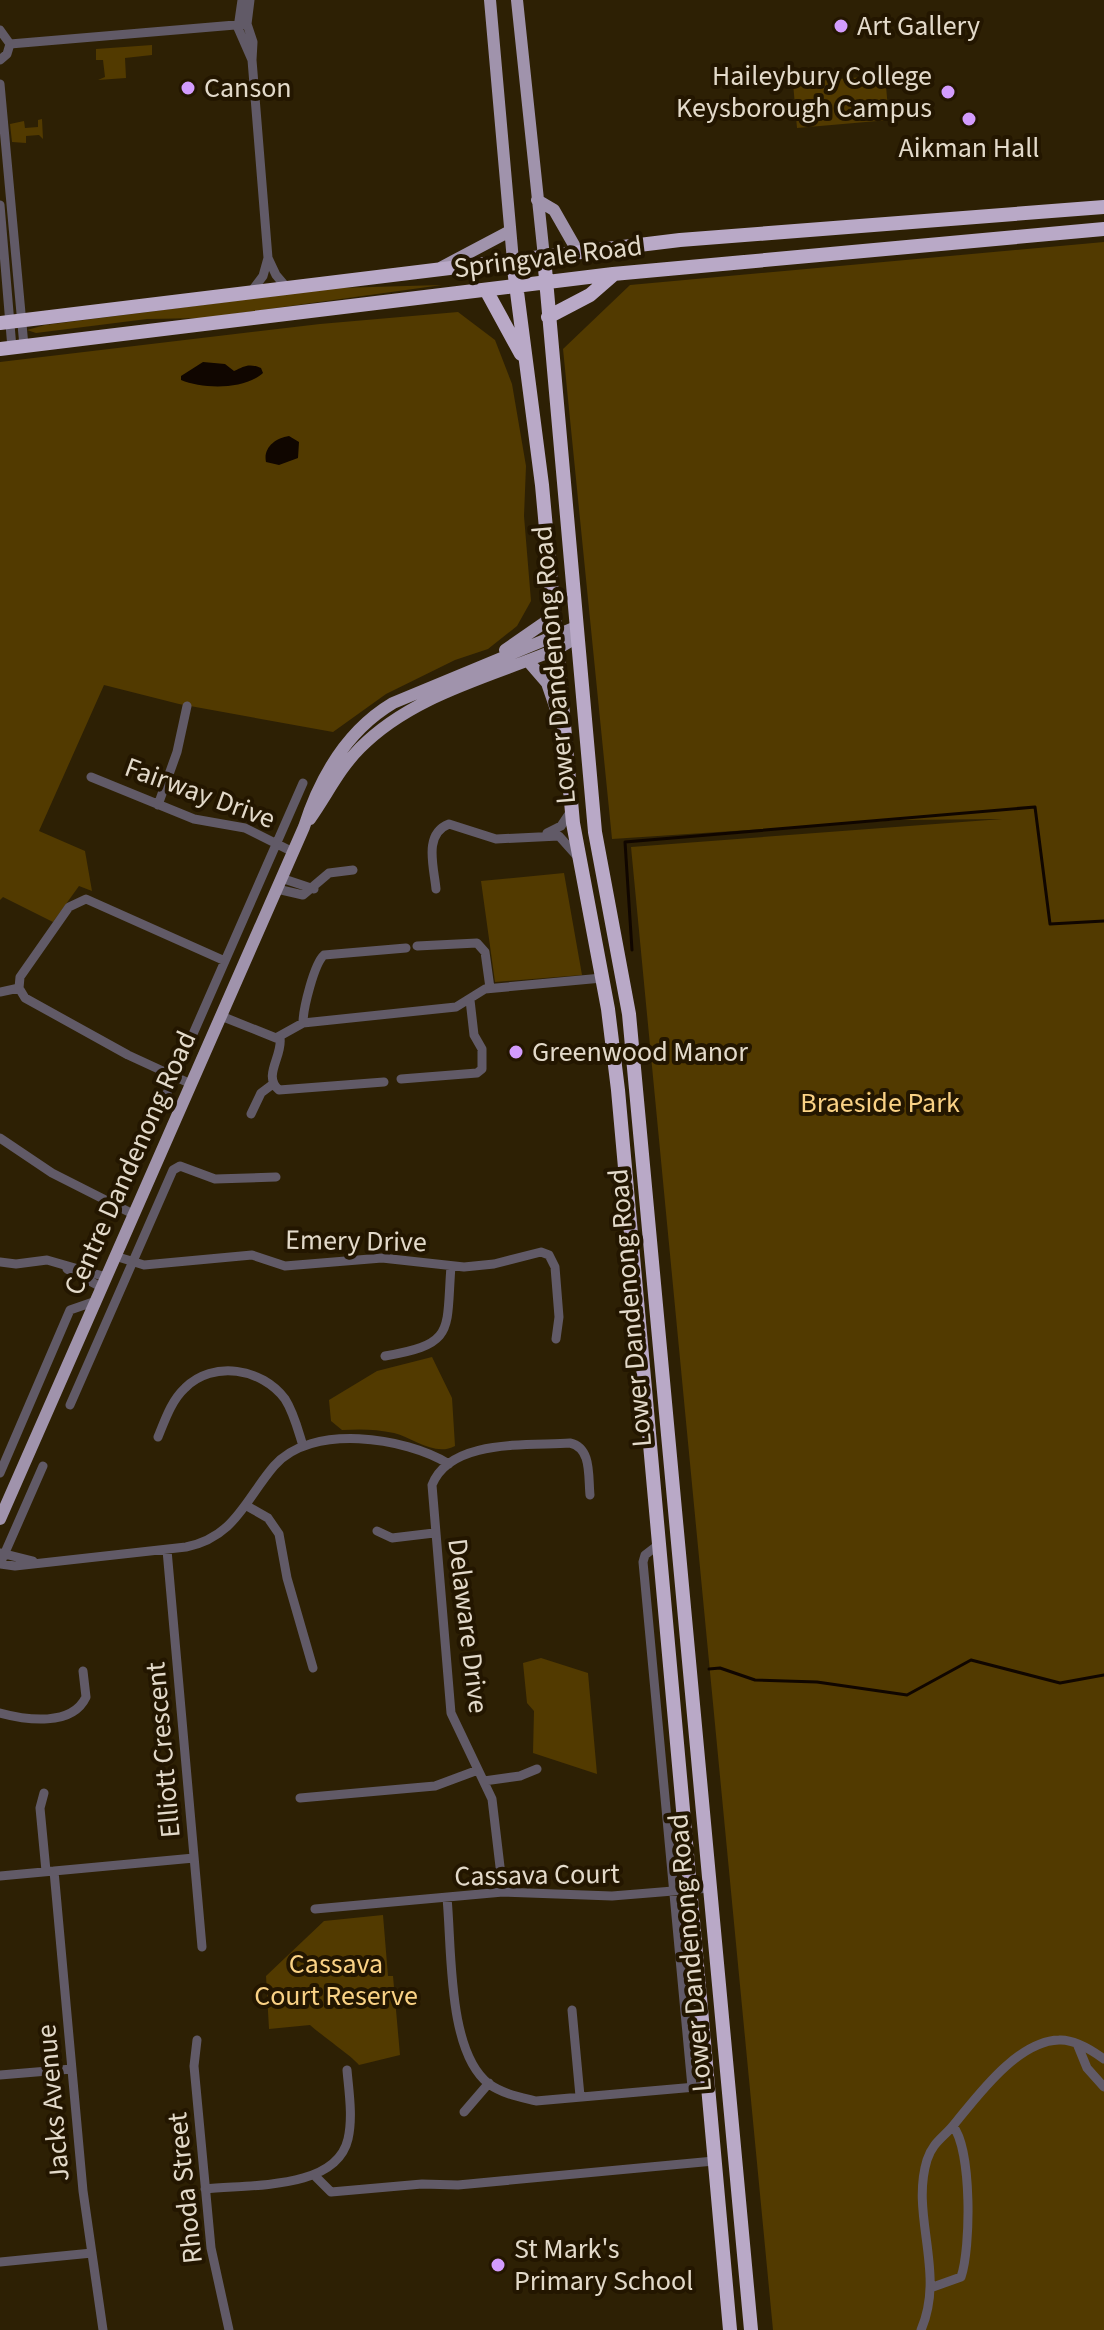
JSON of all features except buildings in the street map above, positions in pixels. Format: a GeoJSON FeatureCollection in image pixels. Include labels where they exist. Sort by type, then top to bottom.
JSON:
{"type":"FeatureCollection","features":[{"type":"Feature","properties":{"kind":"highway","name":"Springvale Road"},"geometry":{"type":"LineString","coordinates":[[10,322],[680,240],[1104,207]]}},
{"type":"Feature","properties":{"kind":"highway","name":"Springvale Road"},"geometry":{"type":"LineString","coordinates":[[12,348],[613,274],[1104,229]]}},
{"type":"Feature","properties":{"kind":"highway","name":"Lower Dandenong Road"},"geometry":{"type":"LineString","coordinates":[[544,257],[598,861],[629,1014],[751,2330]]}},
{"type":"Feature","properties":{"kind":"highway","name":"Lower Dandenong Road"},"geometry":{"type":"LineString","coordinates":[[513,261],[557,642],[572,810],[618,1090],[730,2330]]}},
{"type":"Feature","properties":{"kind":"highway"},"geometry":{"type":"LineString","coordinates":[[548,317],[590,295],[613,274]]}},
{"type":"Feature","properties":{"kind":"highway"},"geometry":{"type":"LineString","coordinates":[[486,290],[525,362]]}},
{"type":"Feature","properties":{"kind":"main road"},"geometry":{"type":"LineString","coordinates":[[517,0],[544,257]]}},
{"type":"Feature","properties":{"kind":"main road"},"geometry":{"type":"LineString","coordinates":[[490,2],[513,261]]}},
{"type":"Feature","properties":{"kind":"main road"},"geometry":{"type":"LineString","coordinates":[[537,200],[554,210],[578,252]]}},
{"type":"Feature","properties":{"kind":"main road"},"geometry":{"type":"LineString","coordinates":[[435,270],[510,231]]}},
{"type":"Feature","properties":{"kind":"main road"},"geometry":{"type":"LineString","coordinates":[[486,663],[554,616]]}},
{"type":"Feature","properties":{"kind":"main road","name":"Centre Dandenong Road"},"geometry":{"type":"LineString","coordinates":[[304,827],[340,772],[386,724],[434,698],[528,661],[577,632]]}},
{"type":"Feature","properties":{"kind":"main road","name":"Centre Dandenong Road"},"geometry":{"type":"LineString","coordinates":[[0,1519],[5,1492],[96,1301],[304,827],[315,794],[333,762],[368,721],[393,703],[486,663],[557,642]]}},
{"type":"Feature","properties":{"kind":"main road"},"geometry":{"type":"LineString","coordinates":[[528,661],[547,683],[565,734]]}},
{"type":"Feature","properties":{"kind":"street"},"geometry":{"type":"LineString","coordinates":[[242,0],[242,24],[252,60],[268,258],[263,276],[251,292]]}},
{"type":"Feature","properties":{"kind":"street"},"geometry":{"type":"LineString","coordinates":[[242,24],[250,0]]}},
{"type":"Feature","properties":{"kind":"street"},"geometry":{"type":"LineString","coordinates":[[10,44],[242,24]]}},
{"type":"Feature","properties":{"kind":"street"},"geometry":{"type":"LineString","coordinates":[[0,30],[10,44]]}},
{"type":"Feature","properties":{"kind":"street"},"geometry":{"type":"LineString","coordinates":[[0,60],[7,54],[10,44]]}},
{"type":"Feature","properties":{"kind":"street"},"geometry":{"type":"LineString","coordinates":[[0,84],[10,322]]}},
{"type":"Feature","properties":{"kind":"street"},"geometry":{"type":"LineString","coordinates":[[0,205],[12,348]]}},
{"type":"Feature","properties":{"kind":"street"},"geometry":{"type":"LineString","coordinates":[[268,258],[287,288]]}},
{"type":"Feature","properties":{"kind":"street"},"geometry":{"type":"LineString","coordinates":[[158,805],[177,752],[187,706]]}},
{"type":"Feature","properties":{"kind":"street","name":"Fairway Drive"},"geometry":{"type":"LineString","coordinates":[[91,777],[194,819],[245,828],[293,852]]}},
{"type":"Feature","properties":{"kind":"street","name":"Centre Dandenong Road"},"geometry":{"type":"LineString","coordinates":[[120,1202],[303,783]]}},
{"type":"Feature","properties":{"kind":"street"},"geometry":{"type":"LineString","coordinates":[[436,889],[433,839],[444,826],[458,825],[503,839],[544,834],[561,826],[572,810]]}},
{"type":"Feature","properties":{"kind":"street"},"geometry":{"type":"LineString","coordinates":[[544,834],[563,839],[578,857]]}},
{"type":"Feature","properties":{"kind":"street"},"geometry":{"type":"LineString","coordinates":[[279,883],[303,895],[314,889],[329,873],[353,870]]}},
{"type":"Feature","properties":{"kind":"street"},"geometry":{"type":"LineString","coordinates":[[191,1084],[128,1055],[25,998],[19,988],[20,977],[69,907],[86,899],[225,961]]}},
{"type":"Feature","properties":{"kind":"street"},"geometry":{"type":"LineString","coordinates":[[417,946],[477,943],[485,952],[490,988]]}},
{"type":"Feature","properties":{"kind":"street"},"geometry":{"type":"LineString","coordinates":[[303,1023],[304,1005],[321,957],[406,948]]}},
{"type":"Feature","properties":{"kind":"street"},"geometry":{"type":"LineString","coordinates":[[221,1016],[280,1038],[303,1023],[441,1009],[470,1000],[490,988],[602,978]]}},
{"type":"Feature","properties":{"kind":"street"},"geometry":{"type":"LineString","coordinates":[[0,992],[19,988]]}},
{"type":"Feature","properties":{"kind":"street"},"geometry":{"type":"LineString","coordinates":[[401,1079],[477,1073],[482,1069],[482,1049],[474,1035],[470,1000]]}},
{"type":"Feature","properties":{"kind":"street"},"geometry":{"type":"LineString","coordinates":[[280,1038],[280,1053],[271,1076],[273,1084],[287,1091],[337,1083],[384,1082]]}},
{"type":"Feature","properties":{"kind":"street"},"geometry":{"type":"LineString","coordinates":[[251,1114],[261,1093],[273,1084]]}},
{"type":"Feature","properties":{"kind":"street"},"geometry":{"type":"LineString","coordinates":[[0,1138],[52,1173],[108,1199],[136,1208]]}},
{"type":"Feature","properties":{"kind":"street","name":"Centre Dandenong Road"},"geometry":{"type":"LineString","coordinates":[[70,1405],[173,1170],[180,1166],[215,1179],[276,1177]]}},
{"type":"Feature","properties":{"kind":"street","name":"Emery Drive"},"geometry":{"type":"LineString","coordinates":[[115,1256],[132,1263],[150,1265],[252,1255],[285,1266],[382,1258],[451,1266],[494,1264],[537,1252],[549,1255],[555,1267],[559,1317],[556,1339]]}},
{"type":"Feature","properties":{"kind":"street"},"geometry":{"type":"LineString","coordinates":[[0,1262],[16,1264],[47,1260],[103,1282]]}},
{"type":"Feature","properties":{"kind":"street"},"geometry":{"type":"LineString","coordinates":[[385,1356],[426,1348],[442,1335],[447,1321],[451,1266]]}},
{"type":"Feature","properties":{"kind":"street"},"geometry":{"type":"LineString","coordinates":[[0,1473],[70,1310],[96,1301]]}},
{"type":"Feature","properties":{"kind":"street"},"geometry":{"type":"LineString","coordinates":[[158,1437],[174,1402],[187,1385],[208,1374],[229,1370],[260,1378],[278,1391],[290,1409],[303,1446]]}},
{"type":"Feature","properties":{"kind":"street"},"geometry":{"type":"LineString","coordinates":[[43,1466],[1,1559],[15,1566],[198,1545],[216,1537],[247,1506],[274,1466],[303,1446],[382,1440],[428,1454],[446,1467],[477,1451],[573,1443],[585,1454],[590,1495]]}},
{"type":"Feature","properties":{"kind":"street","name":"Delaware Drive"},"geometry":{"type":"LineString","coordinates":[[446,1467],[431,1501],[451,1713],[484,1781],[496,1815],[503,1892]]}},
{"type":"Feature","properties":{"kind":"street"},"geometry":{"type":"LineString","coordinates":[[247,1506],[268,1518],[279,1534],[287,1578],[313,1668]]}},
{"type":"Feature","properties":{"kind":"street"},"geometry":{"type":"LineString","coordinates":[[377,1531],[392,1538],[434,1533]]}},
{"type":"Feature","properties":{"kind":"street","name":"Lower Dandenong Road"},"geometry":{"type":"LineString","coordinates":[[658,1545],[643,1558],[692,2087]]}},
{"type":"Feature","properties":{"kind":"street","name":"Elliott Crescent"},"geometry":{"type":"LineString","coordinates":[[167,1550],[202,1947]]}},
{"type":"Feature","properties":{"kind":"street"},"geometry":{"type":"LineString","coordinates":[[0,1713],[39,1719],[73,1711],[86,1697],[83,1671]]}},
{"type":"Feature","properties":{"kind":"street"},"geometry":{"type":"LineString","coordinates":[[484,1781],[520,1776],[537,1769]]}},
{"type":"Feature","properties":{"kind":"street"},"geometry":{"type":"LineString","coordinates":[[300,1798],[435,1786],[478,1770]]}},
{"type":"Feature","properties":{"kind":"street","name":"Jacks Avenue"},"geometry":{"type":"LineString","coordinates":[[44,1793],[40,1815],[50,1871],[103,2330]]}},
{"type":"Feature","properties":{"kind":"street"},"geometry":{"type":"LineString","coordinates":[[0,1876],[194,1858]]}},
{"type":"Feature","properties":{"kind":"street","name":"Cassava Court"},"geometry":{"type":"LineString","coordinates":[[315,1909],[503,1892],[612,1896],[710,1888]]}},
{"type":"Feature","properties":{"kind":"street"},"geometry":{"type":"LineString","coordinates":[[447,1898],[461,2042],[472,2065],[489,2083],[509,2095],[536,2101],[707,2086]]}},
{"type":"Feature","properties":{"kind":"street"},"geometry":{"type":"LineString","coordinates":[[572,2010],[580,2096]]}},
{"type":"Feature","properties":{"kind":"street","name":"Rhoda Street"},"geometry":{"type":"LineString","coordinates":[[197,2040],[194,2066],[212,2258],[229,2330]]}},
{"type":"Feature","properties":{"kind":"street"},"geometry":{"type":"LineString","coordinates":[[921,2330],[933,2287],[923,2188],[926,2161],[936,2139],[953,2126],[995,2076],[1028,2050],[1060,2040],[1104,2059]]}},
{"type":"Feature","properties":{"kind":"street"},"geometry":{"type":"LineString","coordinates":[[1078,2046],[1087,2068],[1104,2087]]}},
{"type":"Feature","properties":{"kind":"street"},"geometry":{"type":"LineString","coordinates":[[0,2075],[72,2069]]}},
{"type":"Feature","properties":{"kind":"street"},"geometry":{"type":"LineString","coordinates":[[205,2189],[315,2176],[341,2157],[348,2141],[351,2117],[347,2070]]}},
{"type":"Feature","properties":{"kind":"street"},"geometry":{"type":"LineString","coordinates":[[464,2112],[489,2083]]}},
{"type":"Feature","properties":{"kind":"street"},"geometry":{"type":"LineString","coordinates":[[933,2287],[961,2277],[967,2260],[968,2162],[961,2137],[953,2126]]}},
{"type":"Feature","properties":{"kind":"street"},"geometry":{"type":"LineString","coordinates":[[315,2176],[331,2192],[422,2184],[458,2185],[714,2161]]}},
{"type":"Feature","properties":{"kind":"street"},"geometry":{"type":"LineString","coordinates":[[0,2262],[92,2253]]}},
{"type":"Feature","properties":{"kind":"green space"},"geometry":{"type":"Polygon","coordinates":[[[152,45],[152,55],[125,58],[126,78],[98,80],[105,77],[103,60],[96,60],[96,49],[152,45]]]}},
{"type":"Feature","properties":{"kind":"green space"},"geometry":{"type":"Polygon","coordinates":[[[885,75],[889,120],[797,128],[793,83],[885,75]]]}},
{"type":"Feature","properties":{"kind":"green space"},"geometry":{"type":"Polygon","coordinates":[[[42,119],[43,139],[39,135],[26,136],[26,143],[12,142],[10,124],[24,121],[25,128],[38,127],[38,120],[42,119]]]}},
{"type":"Feature","properties":{"kind":"green space","name":"Braeside Park"},"geometry":{"type":"Polygon","coordinates":[[[1104,242],[1104,2330],[773,2330],[631,847],[1002,819],[901,820],[612,839],[563,349],[630,285],[1104,242]]]}},
{"type":"Feature","properties":{"kind":"green space"},"geometry":{"type":"Polygon","coordinates":[[[442,285],[204,318],[147,319],[36,333],[27,330],[45,325],[337,288],[442,285]]]}},
{"type":"Feature","properties":{"kind":"green space"},"geometry":{"type":"Polygon","coordinates":[[[458,312],[495,340],[512,384],[526,466],[524,516],[531,601],[517,626],[488,649],[455,660],[386,694],[333,732],[179,704],[104,685],[39,831],[85,851],[92,891],[79,886],[53,922],[3,897],[0,900],[0,362],[320,324],[458,312]]]}},
{"type":"Feature","properties":{"kind":"green space"},"geometry":{"type":"Polygon","coordinates":[[[564,873],[582,975],[495,982],[481,881],[564,873]]]}},
{"type":"Feature","properties":{"kind":"green space"},"geometry":{"type":"Polygon","coordinates":[[[432,1357],[452,1398],[455,1446],[432,1448],[387,1432],[342,1430],[331,1421],[329,1400],[377,1371],[432,1357]]]}},
{"type":"Feature","properties":{"kind":"green space"},"geometry":{"type":"Polygon","coordinates":[[[541,1658],[588,1673],[597,1774],[533,1753],[534,1711],[527,1703],[523,1663],[541,1658]]]}},
{"type":"Feature","properties":{"kind":"green space","name":"Cassava Court Reserve"},"geometry":{"type":"Polygon","coordinates":[[[383,1915],[388,1976],[393,1976],[400,2055],[359,2065],[310,2025],[269,2029],[266,1976],[324,1921],[383,1915]]]}},
{"type":"Feature","properties":{"kind":"shaded area"},"geometry":{"type":"Polygon","coordinates":[[[203,362],[225,364],[234,371],[253,366],[261,368],[263,373],[235,385],[200,385],[181,380],[181,376],[203,362]]]}},
{"type":"Feature","properties":{"kind":"shaded area"},"geometry":{"type":"Polygon","coordinates":[[[289,436],[299,442],[298,458],[279,465],[266,462],[266,452],[271,444],[289,436]]]}},
{"type":"Feature","properties":{"kind":"waterway"},"geometry":{"type":"LineString","coordinates":[[632,950],[625,842],[1035,807],[1050,924],[1104,921]]}},
{"type":"Feature","properties":{"kind":"waterway"},"geometry":{"type":"LineString","coordinates":[[709,1669],[720,1668],[755,1680],[817,1682],[907,1695],[971,1660],[1060,1683],[1104,1675]]}},
{"type":"Feature","properties":{"kind":"place","name":"Art Gallery"},"geometry":{"type":"Point","coordinates":[841,26]}},
{"type":"Feature","properties":{"kind":"place","name":"Canson"},"geometry":{"type":"Point","coordinates":[188,88]}},
{"type":"Feature","properties":{"kind":"place","name":"Haileybury College Keysborough Campus"},"geometry":{"type":"Point","coordinates":[948,92]}},
{"type":"Feature","properties":{"kind":"place","name":"Aikman Hall"},"geometry":{"type":"Point","coordinates":[969,119]}},
{"type":"Feature","properties":{"kind":"place","name":"Greenwood Manor"},"geometry":{"type":"Point","coordinates":[516,1052]}},
{"type":"Feature","properties":{"kind":"place","name":"St Mark's Primary School"},"geometry":{"type":"Point","coordinates":[498,2265]}}]}
